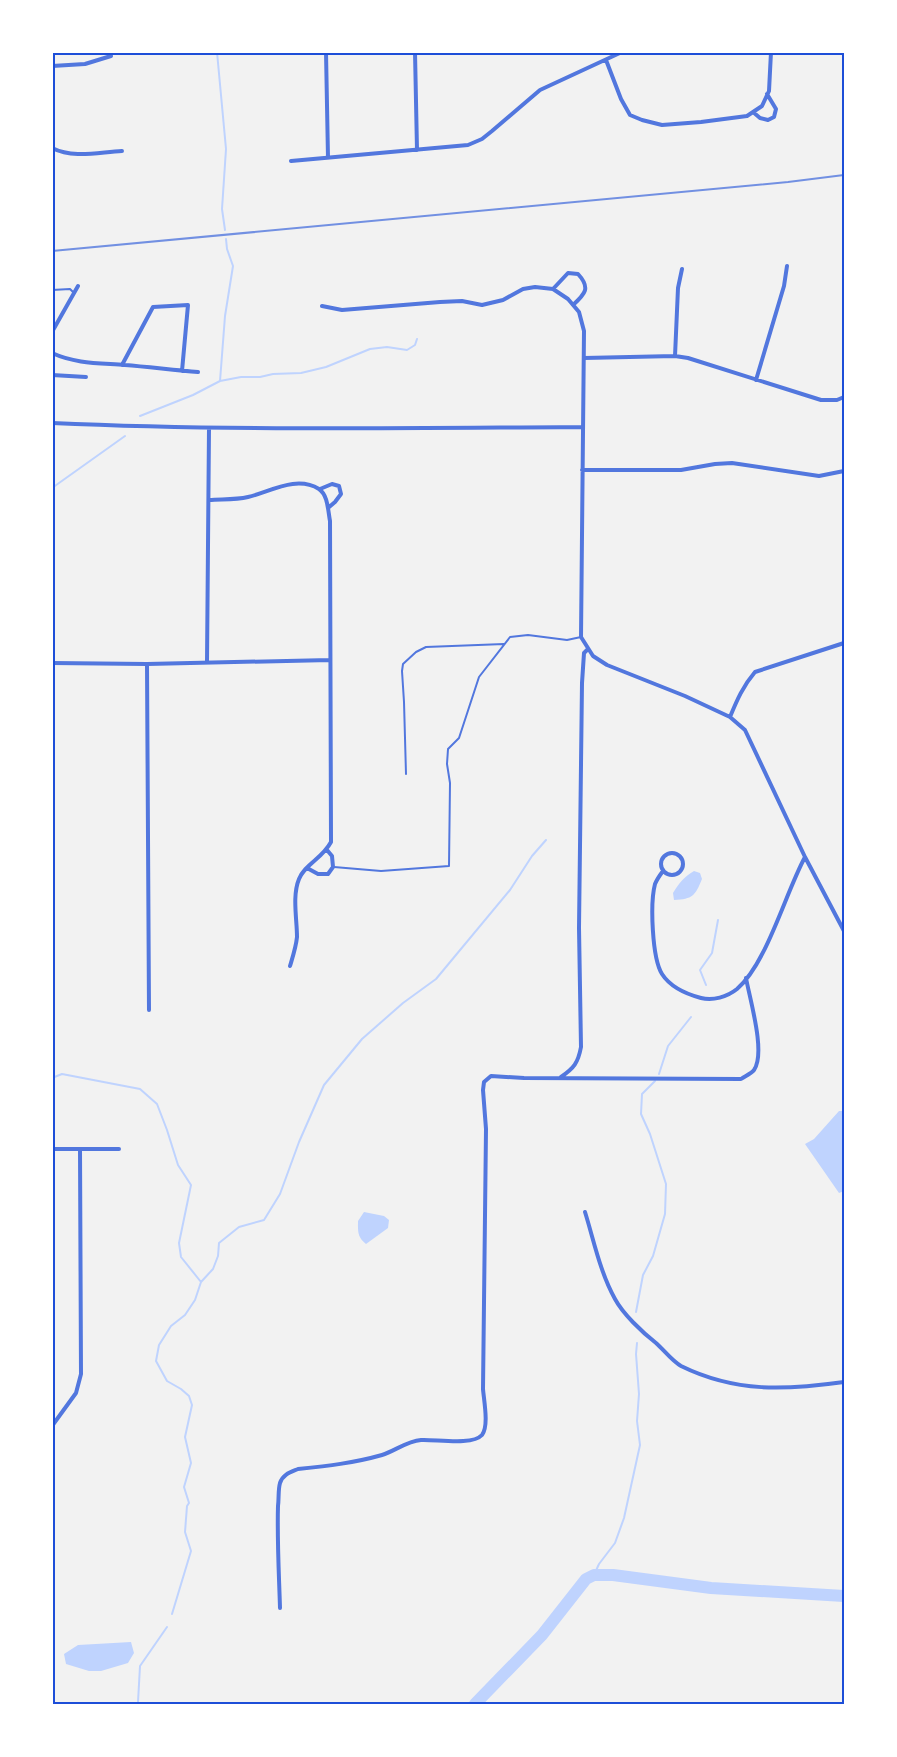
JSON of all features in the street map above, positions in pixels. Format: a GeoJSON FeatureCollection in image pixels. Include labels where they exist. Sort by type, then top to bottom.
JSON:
{"type":"FeatureCollection","features":[{"type":"Feature","properties":{"kind":"street"},"geometry":{"type":"LineString","coordinates":[[326,52],[328,158]]}},
{"type":"Feature","properties":{"kind":"street"},"geometry":{"type":"LineString","coordinates":[[415,52],[417,150]]}},
{"type":"Feature","properties":{"kind":"street"},"geometry":{"type":"LineString","coordinates":[[291,161],[468,144],[482,139],[540,90],[622,52]]}},
{"type":"Feature","properties":{"kind":"street"},"geometry":{"type":"LineString","coordinates":[[606,60],[621,99],[630,115],[662,125],[748,116],[762,106],[767,94],[771,69],[771,52]]}},
{"type":"Feature","properties":{"kind":"street"},"geometry":{"type":"LineString","coordinates":[[52,66],[84,64],[111,56]]}},
{"type":"Feature","properties":{"kind":"street"},"geometry":{"type":"LineString","coordinates":[[753,112],[760,118],[768,120],[774,117],[776,109],[767,94]]}},
{"type":"Feature","properties":{"kind":"street"},"geometry":{"type":"LineString","coordinates":[[53,149],[76,154],[122,151]]}},
{"type":"Feature","properties":{"kind":"street"},"geometry":{"type":"LineString","coordinates":[[756,380],[784,286],[786,266]]}},
{"type":"Feature","properties":{"kind":"street"},"geometry":{"type":"LineString","coordinates":[[675,356],[678,288],[682,269]]}},
{"type":"Feature","properties":{"kind":"street"},"geometry":{"type":"LineString","coordinates":[[553,289],[568,273],[578,274],[584,280],[586,288],[584,295],[573,305]]}},
{"type":"Feature","properties":{"kind":"street"},"geometry":{"type":"LineString","coordinates":[[52,332],[54,325],[78,286]]}},
{"type":"Feature","properties":{"kind":"street"},"geometry":{"type":"LineString","coordinates":[[322,306],[342,310],[440,302],[462,302],[482,305],[503,300],[523,289],[535,287],[553,289],[568,299],[579,312],[584,331],[581,637],[593,656],[607,665],[685,696],[730,717],[746,730],[805,857],[844,931]]}},
{"type":"Feature","properties":{"kind":"street"},"geometry":{"type":"LineString","coordinates":[[122,365],[154,307],[188,305],[182,371]]}},
{"type":"Feature","properties":{"kind":"street"},"geometry":{"type":"LineString","coordinates":[[52,353],[66,359],[90,364],[198,372]]}},
{"type":"Feature","properties":{"kind":"street"},"geometry":{"type":"LineString","coordinates":[[584,358],[675,356],[688,358],[821,400],[838,400],[844,397]]}},
{"type":"Feature","properties":{"kind":"street"},"geometry":{"type":"LineString","coordinates":[[52,375],[86,377]]}},
{"type":"Feature","properties":{"kind":"street"},"geometry":{"type":"LineString","coordinates":[[52,423],[290,429],[582,427]]}},
{"type":"Feature","properties":{"kind":"street"},"geometry":{"type":"LineString","coordinates":[[207,663],[210,428]]}},
{"type":"Feature","properties":{"kind":"street"},"geometry":{"type":"LineString","coordinates":[[582,470],[682,470],[714,464],[732,463],[820,476],[844,471]]}},
{"type":"Feature","properties":{"kind":"street"},"geometry":{"type":"LineString","coordinates":[[209,500],[247,497],[277,487],[301,484],[320,489],[332,484],[339,486],[341,494],[328,508]]}},
{"type":"Feature","properties":{"kind":"street"},"geometry":{"type":"LineString","coordinates":[[290,966],[297,939],[296,889],[302,871],[327,850],[331,842],[330,660],[332,577],[330,521],[326,499],[320,489]]}},
{"type":"Feature","properties":{"kind":"street"},"geometry":{"type":"LineString","coordinates":[[730,717],[746,682],[755,672],[844,643]]}},
{"type":"Feature","properties":{"kind":"street"},"geometry":{"type":"LineString","coordinates":[[561,1078],[572,1069],[579,1059],[581,1047],[579,928],[582,683],[584,653],[588,649]]}},
{"type":"Feature","properties":{"kind":"street"},"geometry":{"type":"LineString","coordinates":[[52,663],[147,664],[330,660]]}},
{"type":"Feature","properties":{"kind":"street"},"geometry":{"type":"LineString","coordinates":[[147,664],[149,1010]]}},
{"type":"Feature","properties":{"kind":"street"},"geometry":{"type":"LineString","coordinates":[[307,868],[318,874],[328,874],[334,867],[332,856],[327,850]]}},
{"type":"Feature","properties":{"kind":"street"},"geometry":{"type":"LineString","coordinates":[[675,854],[680,858],[682,868],[677,874],[670,875],[664,871],[661,865],[665,856],[675,854]]}},
{"type":"Feature","properties":{"kind":"street"},"geometry":{"type":"LineString","coordinates":[[664,871],[655,886],[654,942],[659,968],[668,982],[689,995],[705,999],[717,998],[727,995],[736,989],[746,978],[764,950],[805,857]]}},
{"type":"Feature","properties":{"kind":"street"},"geometry":{"type":"LineString","coordinates":[[280,1608],[279,1488],[284,1476],[298,1469],[361,1461],[385,1454],[401,1445],[420,1440],[467,1441],[481,1436],[486,1425],[483,1390],[486,1129],[484,1082],[491,1076],[500,1075],[524,1078],[741,1079],[753,1072],[757,1064],[759,1046],[746,978]]}},
{"type":"Feature","properties":{"kind":"street"},"geometry":{"type":"LineString","coordinates":[[52,1149],[119,1149]]}},
{"type":"Feature","properties":{"kind":"street"},"geometry":{"type":"LineString","coordinates":[[52,1426],[76,1393],[81,1374],[80,1149]]}},
{"type":"Feature","properties":{"kind":"street"},"geometry":{"type":"LineString","coordinates":[[585,1212],[602,1268],[615,1300],[643,1333],[680,1365],[714,1379],[747,1386],[779,1389],[805,1388],[844,1382]]}},
{"type":"Feature","properties":{"kind":"lane"},"geometry":{"type":"LineString","coordinates":[[52,290],[70,290],[74,293]]}},
{"type":"Feature","properties":{"kind":"lane"},"geometry":{"type":"LineString","coordinates":[[334,867],[381,871],[448,866],[450,783],[447,764],[448,749],[459,738],[479,676],[510,637],[528,635],[567,640],[581,637]]}},
{"type":"Feature","properties":{"kind":"lane"},"geometry":{"type":"LineString","coordinates":[[406,774],[403,664],[416,652],[426,648],[504,644]]}},
{"type":"Feature","properties":{"kind":"water"},"geometry":{"type":"Polygon","coordinates":[[[694,871],[700,873],[702,879],[695,893],[685,899],[674,900],[673,893],[677,886],[694,871]]]}},
{"type":"Feature","properties":{"kind":"water"},"geometry":{"type":"Polygon","coordinates":[[[839,1111],[844,1111],[844,1191],[839,1193],[805,1144],[814,1139],[839,1111]]]}},
{"type":"Feature","properties":{"kind":"water"},"geometry":{"type":"Polygon","coordinates":[[[364,1212],[384,1216],[389,1220],[388,1228],[366,1244],[361,1239],[358,1231],[358,1221],[364,1212]]]}},
{"type":"Feature","properties":{"kind":"water"},"geometry":{"type":"Polygon","coordinates":[[[131,1642],[134,1653],[128,1663],[101,1671],[89,1671],[66,1664],[64,1654],[78,1645],[131,1642]]]}},
{"type":"Feature","properties":{"kind":"waterway"},"geometry":{"type":"LineString","coordinates":[[217,52],[226,149],[222,209],[225,230]]}},
{"type":"Feature","properties":{"kind":"waterway"},"geometry":{"type":"LineString","coordinates":[[220,381],[225,316],[233,266],[227,249],[226,239]]}},
{"type":"Feature","properties":{"kind":"waterway"},"geometry":{"type":"LineString","coordinates":[[140,416],[193,395],[220,381],[241,377],[301,373],[326,367],[370,349],[387,347],[407,350],[415,345],[417,339]]}},
{"type":"Feature","properties":{"kind":"waterway"},"geometry":{"type":"LineString","coordinates":[[52,488],[125,436]]}},
{"type":"Feature","properties":{"kind":"waterway"},"geometry":{"type":"LineString","coordinates":[[172,1614],[191,1551],[185,1532],[187,1506],[189,1503],[184,1487],[191,1463],[185,1437],[192,1405],[189,1396],[167,1381],[156,1361],[159,1345],[171,1326],[185,1315],[195,1300],[201,1282],[213,1269],[218,1256],[219,1243],[239,1227],[264,1220],[280,1194],[299,1142],[324,1085],[362,1039],[403,1003],[436,979],[510,890],[532,856],[546,840]]}},
{"type":"Feature","properties":{"kind":"waterway"},"geometry":{"type":"LineString","coordinates":[[706,985],[700,970],[712,953],[718,920]]}},
{"type":"Feature","properties":{"kind":"waterway"},"geometry":{"type":"LineString","coordinates":[[659,1074],[668,1046],[691,1017]]}},
{"type":"Feature","properties":{"kind":"waterway"},"geometry":{"type":"LineString","coordinates":[[52,1078],[62,1074],[140,1089],[157,1104],[178,1165],[191,1185],[179,1243],[181,1257],[201,1282]]}},
{"type":"Feature","properties":{"kind":"waterway"},"geometry":{"type":"LineString","coordinates":[[636,1312],[643,1275],[653,1256],[665,1214],[666,1184],[650,1134],[641,1114],[642,1094],[655,1081]]}},
{"type":"Feature","properties":{"kind":"waterway"},"geometry":{"type":"LineString","coordinates":[[594,1575],[599,1564],[615,1543],[624,1518],[640,1445],[637,1421],[639,1394],[637,1343]]}},
{"type":"Feature","properties":{"kind":"waterway"},"geometry":{"type":"LineString","coordinates":[[475,1704],[542,1635],[586,1579],[594,1575],[613,1575],[711,1588],[844,1596]]}},
{"type":"Feature","properties":{"kind":"waterway"},"geometry":{"type":"LineString","coordinates":[[136,1704],[138,1702],[140,1666],[167,1627]]}},
{"type":"Feature","properties":{"kind":"railway"},"geometry":{"type":"LineString","coordinates":[[52,251],[788,182],[844,175]]}}]}
